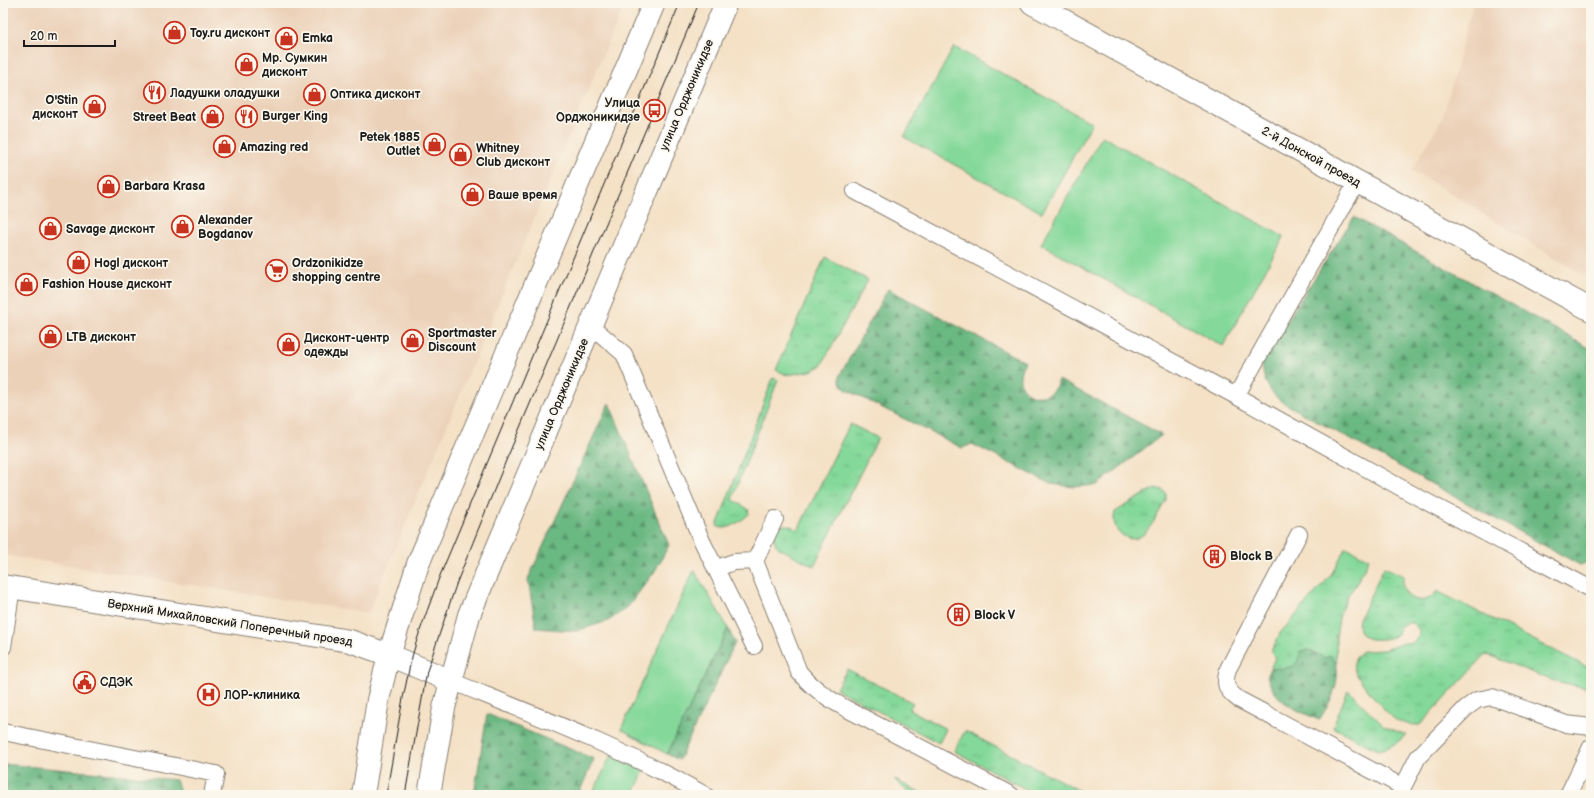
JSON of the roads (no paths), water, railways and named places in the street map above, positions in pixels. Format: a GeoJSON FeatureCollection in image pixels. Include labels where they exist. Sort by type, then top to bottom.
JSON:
{"type":"FeatureCollection","features":[{"type":"Feature","properties":{"kind":"main road"},"geometry":{"type":"LineString","coordinates":[[363,795],[378,700],[389,655],[418,564],[654,3]]}},
{"type":"Feature","properties":{"kind":"main road","name":"улица Орджоникидзе"},"geometry":{"type":"LineString","coordinates":[[429,795],[444,708],[469,615],[726,3]]}},
{"type":"Feature","properties":{"kind":"main road","name":"2-й Донской проезд"},"geometry":{"type":"LineString","coordinates":[[1032,3],[1591,310]]}},
{"type":"Feature","properties":{"kind":"main road","name":"Верхний Михайловский Поперечный проезд"},"geometry":{"type":"LineString","coordinates":[[7,586],[350,641],[389,655],[451,681]]}},
{"type":"Feature","properties":{"kind":"lane"},"geometry":{"type":"LineString","coordinates":[[1236,396],[1357,182]]}},
{"type":"Feature","properties":{"kind":"lane"},"geometry":{"type":"LineString","coordinates":[[855,191],[1236,396],[1421,499],[1591,589]]}},
{"type":"Feature","properties":{"kind":"lane"},"geometry":{"type":"LineString","coordinates":[[590,325],[624,354],[701,539],[717,568],[754,646]]}},
{"type":"Feature","properties":{"kind":"lane"},"geometry":{"type":"LineString","coordinates":[[775,519],[755,561],[799,672],[808,684],[845,708],[1012,795]]}},
{"type":"Feature","properties":{"kind":"lane"},"geometry":{"type":"LineString","coordinates":[[1299,534],[1228,669],[1225,678],[1226,686],[1230,693],[1238,699],[1401,791],[1418,757],[1466,708],[1478,700],[1492,697],[1566,724],[1591,727]]}},
{"type":"Feature","properties":{"kind":"lane"},"geometry":{"type":"LineString","coordinates":[[717,568],[734,562],[755,561]]}},
{"type":"Feature","properties":{"kind":"lane"},"geometry":{"type":"LineString","coordinates":[[3,647],[7,586]]}},
{"type":"Feature","properties":{"kind":"lane"},"geometry":{"type":"LineString","coordinates":[[451,681],[609,746],[665,772],[705,795]]}},
{"type":"Feature","properties":{"kind":"lane"},"geometry":{"type":"LineString","coordinates":[[3,732],[216,774],[212,795]]}},
{"type":"Feature","properties":{"kind":"lane"},"geometry":{"type":"LineString","coordinates":[[1568,795],[1591,747]]}},
{"type":"Feature","properties":{"kind":"tram line"},"geometry":{"type":"LineString","coordinates":[[386,795],[410,665],[439,578],[680,3]]}},
{"type":"Feature","properties":{"kind":"tram line"},"geometry":{"type":"LineString","coordinates":[[405,795],[427,671],[457,582],[505,463],[699,3]]}},
{"type":"Feature","properties":{"kind":"place","name":"Toy.ru дисконт"},"geometry":{"type":"Point","coordinates":[174,33]}},
{"type":"Feature","properties":{"kind":"place","name":"Emka"},"geometry":{"type":"Point","coordinates":[287,38]}},
{"type":"Feature","properties":{"kind":"place","name":"Мр. Сумкин дисконт"},"geometry":{"type":"Point","coordinates":[246,65]}},
{"type":"Feature","properties":{"kind":"place","name":"Ладушки оладушки"},"geometry":{"type":"Point","coordinates":[154,93]}},
{"type":"Feature","properties":{"kind":"place","name":"Оптика дисконт"},"geometry":{"type":"Point","coordinates":[314,94]}},
{"type":"Feature","properties":{"kind":"place","name":"O'Stin дисконт"},"geometry":{"type":"Point","coordinates":[94,107]}},
{"type":"Feature","properties":{"kind":"place","name":"Улица Орджоникидзе"},"geometry":{"type":"Point","coordinates":[655,110]}},
{"type":"Feature","properties":{"kind":"place","name":"Burger King"},"geometry":{"type":"Point","coordinates":[247,116]}},
{"type":"Feature","properties":{"kind":"place","name":"Street Beat"},"geometry":{"type":"Point","coordinates":[212,117]}},
{"type":"Feature","properties":{"kind":"place","name":"Petek 1885 Outlet"},"geometry":{"type":"Point","coordinates":[435,144]}},
{"type":"Feature","properties":{"kind":"place","name":"Amazing red"},"geometry":{"type":"Point","coordinates":[225,147]}},
{"type":"Feature","properties":{"kind":"place","name":"Whitney Club дисконт"},"geometry":{"type":"Point","coordinates":[461,155]}},
{"type":"Feature","properties":{"kind":"place","name":"Barbara Krasa"},"geometry":{"type":"Point","coordinates":[108,186]}},
{"type":"Feature","properties":{"kind":"place","name":"Ваше время"},"geometry":{"type":"Point","coordinates":[472,195]}},
{"type":"Feature","properties":{"kind":"place","name":"Alexander Bogdanov"},"geometry":{"type":"Point","coordinates":[182,227]}},
{"type":"Feature","properties":{"kind":"place","name":"Savage дисконт"},"geometry":{"type":"Point","coordinates":[50,229]}},
{"type":"Feature","properties":{"kind":"place","name":"Hogl дисконт"},"geometry":{"type":"Point","coordinates":[79,263]}},
{"type":"Feature","properties":{"kind":"place","name":"Ordzonikidze shopping centre"},"geometry":{"type":"Point","coordinates":[276,270]}},
{"type":"Feature","properties":{"kind":"place","name":"Fashion House дисконт"},"geometry":{"type":"Point","coordinates":[27,284]}},
{"type":"Feature","properties":{"kind":"place","name":"LTB дисконт"},"geometry":{"type":"Point","coordinates":[50,337]}},
{"type":"Feature","properties":{"kind":"place","name":"Sportmaster Discount"},"geometry":{"type":"Point","coordinates":[412,340]}},
{"type":"Feature","properties":{"kind":"place","name":"Дисконт-центр одежды"},"geometry":{"type":"Point","coordinates":[288,345]}},
{"type":"Feature","properties":{"kind":"place","name":"Block B"},"geometry":{"type":"Point","coordinates":[1214,556]}},
{"type":"Feature","properties":{"kind":"place","name":"Block V"},"geometry":{"type":"Point","coordinates":[958,615]}},
{"type":"Feature","properties":{"kind":"place","name":"СДЭК"},"geometry":{"type":"Point","coordinates":[84,682]}},
{"type":"Feature","properties":{"kind":"place","name":"ЛОР-клиника"},"geometry":{"type":"Point","coordinates":[208,695]}}]}
